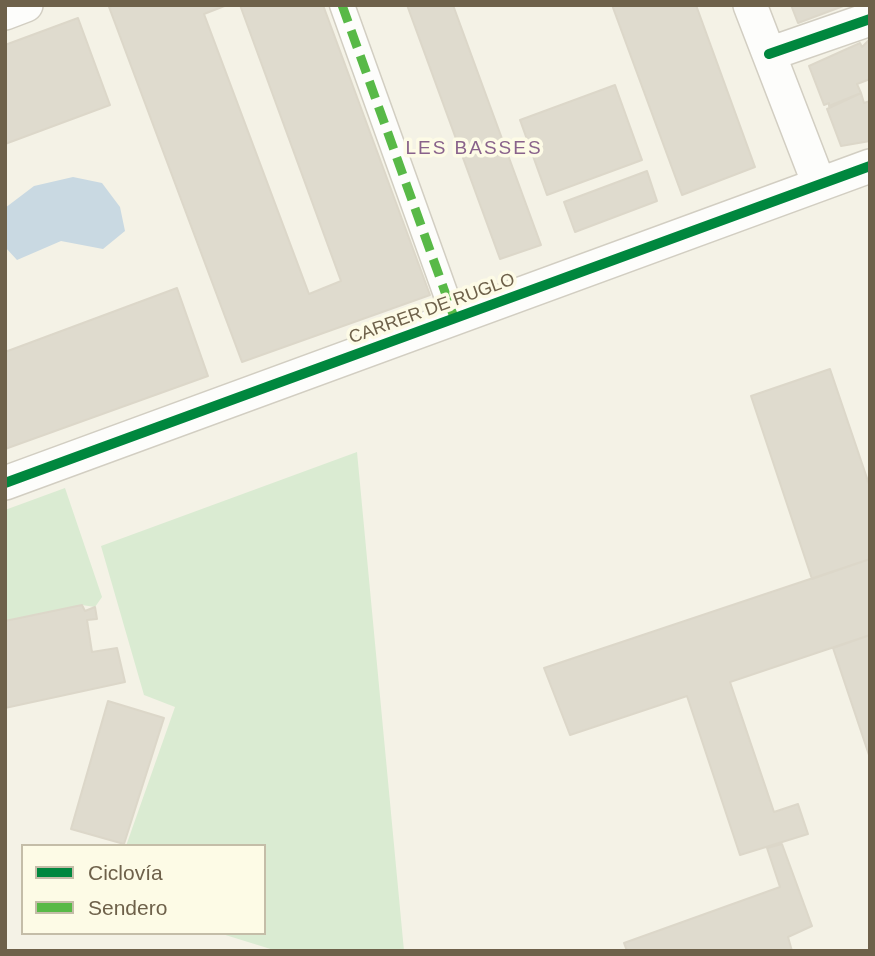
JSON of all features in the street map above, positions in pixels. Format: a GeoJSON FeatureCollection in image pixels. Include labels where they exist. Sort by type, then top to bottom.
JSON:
{"type":"FeatureCollection","features":[{"type":"Feature","properties":{"kind":"street"},"geometry":{"type":"LineString","coordinates":[[5,13],[26,5]]}},
{"type":"Feature","properties":{"kind":"street"},"geometry":{"type":"LineString","coordinates":[[342,5],[455,320]]}},
{"type":"Feature","properties":{"kind":"street"},"geometry":{"type":"LineString","coordinates":[[750,5],[819,184]]}},
{"type":"Feature","properties":{"kind":"street"},"geometry":{"type":"LineString","coordinates":[[769,54],[870,19]]}},
{"type":"Feature","properties":{"kind":"street","name":"CARRER DE RUGLO"},"geometry":{"type":"LineString","coordinates":[[5,483],[870,166]]}},
{"type":"Feature","properties":{"kind":"green space"},"geometry":{"type":"Polygon","coordinates":[[[357,452],[404,951],[277,951],[225,935],[266,935],[266,844],[127,844],[175,707],[144,695],[101,546],[357,452]]]}},
{"type":"Feature","properties":{"kind":"green space"},"geometry":{"type":"Polygon","coordinates":[[[65,488],[102,597],[95,607],[82,605],[5,621],[5,510],[65,488]]]}},
{"type":"Feature","properties":{"kind":"shaded area"},"geometry":{"type":"Polygon","coordinates":[[[73,177],[102,183],[120,207],[125,231],[103,249],[61,241],[17,260],[5,247],[5,208],[34,186],[73,177]]]}},
{"type":"Feature","properties":{"kind":"building"},"geometry":{"type":"Polygon","coordinates":[[[227,5],[204,14],[309,294],[341,281],[240,5],[323,5],[430,295],[242,362],[109,7],[227,5]]]}},
{"type":"Feature","properties":{"kind":"building"},"geometry":{"type":"Polygon","coordinates":[[[407,5],[453,5],[541,245],[500,259],[407,5]]]}},
{"type":"Feature","properties":{"kind":"building"},"geometry":{"type":"Polygon","coordinates":[[[612,5],[696,5],[755,167],[682,195],[612,5]]]}},
{"type":"Feature","properties":{"kind":"building"},"geometry":{"type":"Polygon","coordinates":[[[791,5],[846,5],[798,23],[791,5]]]}},
{"type":"Feature","properties":{"kind":"building"},"geometry":{"type":"Polygon","coordinates":[[[78,18],[110,105],[5,144],[5,45],[78,18]]]}},
{"type":"Feature","properties":{"kind":"building"},"geometry":{"type":"Polygon","coordinates":[[[870,39],[870,79],[857,84],[861,93],[829,106],[829,103],[824,105],[809,66],[860,43],[862,47],[870,39]]]}},
{"type":"Feature","properties":{"kind":"building"},"geometry":{"type":"Polygon","coordinates":[[[615,85],[642,160],[547,195],[520,120],[615,85]]]}},
{"type":"Feature","properties":{"kind":"building"},"geometry":{"type":"Polygon","coordinates":[[[861,93],[864,103],[870,101],[870,141],[841,146],[827,109],[861,93]]]}},
{"type":"Feature","properties":{"kind":"building"},"geometry":{"type":"Polygon","coordinates":[[[647,171],[657,201],[575,232],[564,202],[647,171]]]}},
{"type":"Feature","properties":{"kind":"building"},"geometry":{"type":"Polygon","coordinates":[[[177,288],[208,376],[5,449],[5,352],[177,288]]]}},
{"type":"Feature","properties":{"kind":"building"},"geometry":{"type":"Polygon","coordinates":[[[830,369],[870,487],[870,559],[812,579],[751,396],[830,369]]]}},
{"type":"Feature","properties":{"kind":"building"},"geometry":{"type":"Polygon","coordinates":[[[870,559],[870,635],[730,682],[774,812],[798,804],[808,834],[740,855],[687,696],[570,735],[544,668],[870,559]]]}},
{"type":"Feature","properties":{"kind":"building"},"geometry":{"type":"Polygon","coordinates":[[[82,605],[85,611],[95,607],[97,619],[87,620],[92,652],[117,648],[125,682],[5,708],[5,621],[82,605]]]}},
{"type":"Feature","properties":{"kind":"building"},"geometry":{"type":"Polygon","coordinates":[[[870,635],[870,758],[833,648],[870,635]]]}},
{"type":"Feature","properties":{"kind":"building"},"geometry":{"type":"Polygon","coordinates":[[[108,701],[164,718],[124,844],[71,829],[108,701]]]}},
{"type":"Feature","properties":{"kind":"building"},"geometry":{"type":"Polygon","coordinates":[[[782,844],[812,926],[788,937],[792,951],[627,951],[624,943],[780,887],[767,848],[782,844]]]}},
{"type":"Feature","properties":{"kind":"marked path"},"geometry":{"type":"LineString","coordinates":[[342,5],[455,320]]}},
{"type":"Feature","properties":{"kind":"cycle path"},"geometry":{"type":"LineString","coordinates":[[769,54],[870,19]]}},
{"type":"Feature","properties":{"kind":"cycle path"},"geometry":{"type":"LineString","coordinates":[[5,483],[870,166]]}},
{"type":"Feature","properties":{"kind":"district","name":"LES BASSES"},"geometry":{"type":"Point","coordinates":[474,149]}}]}
